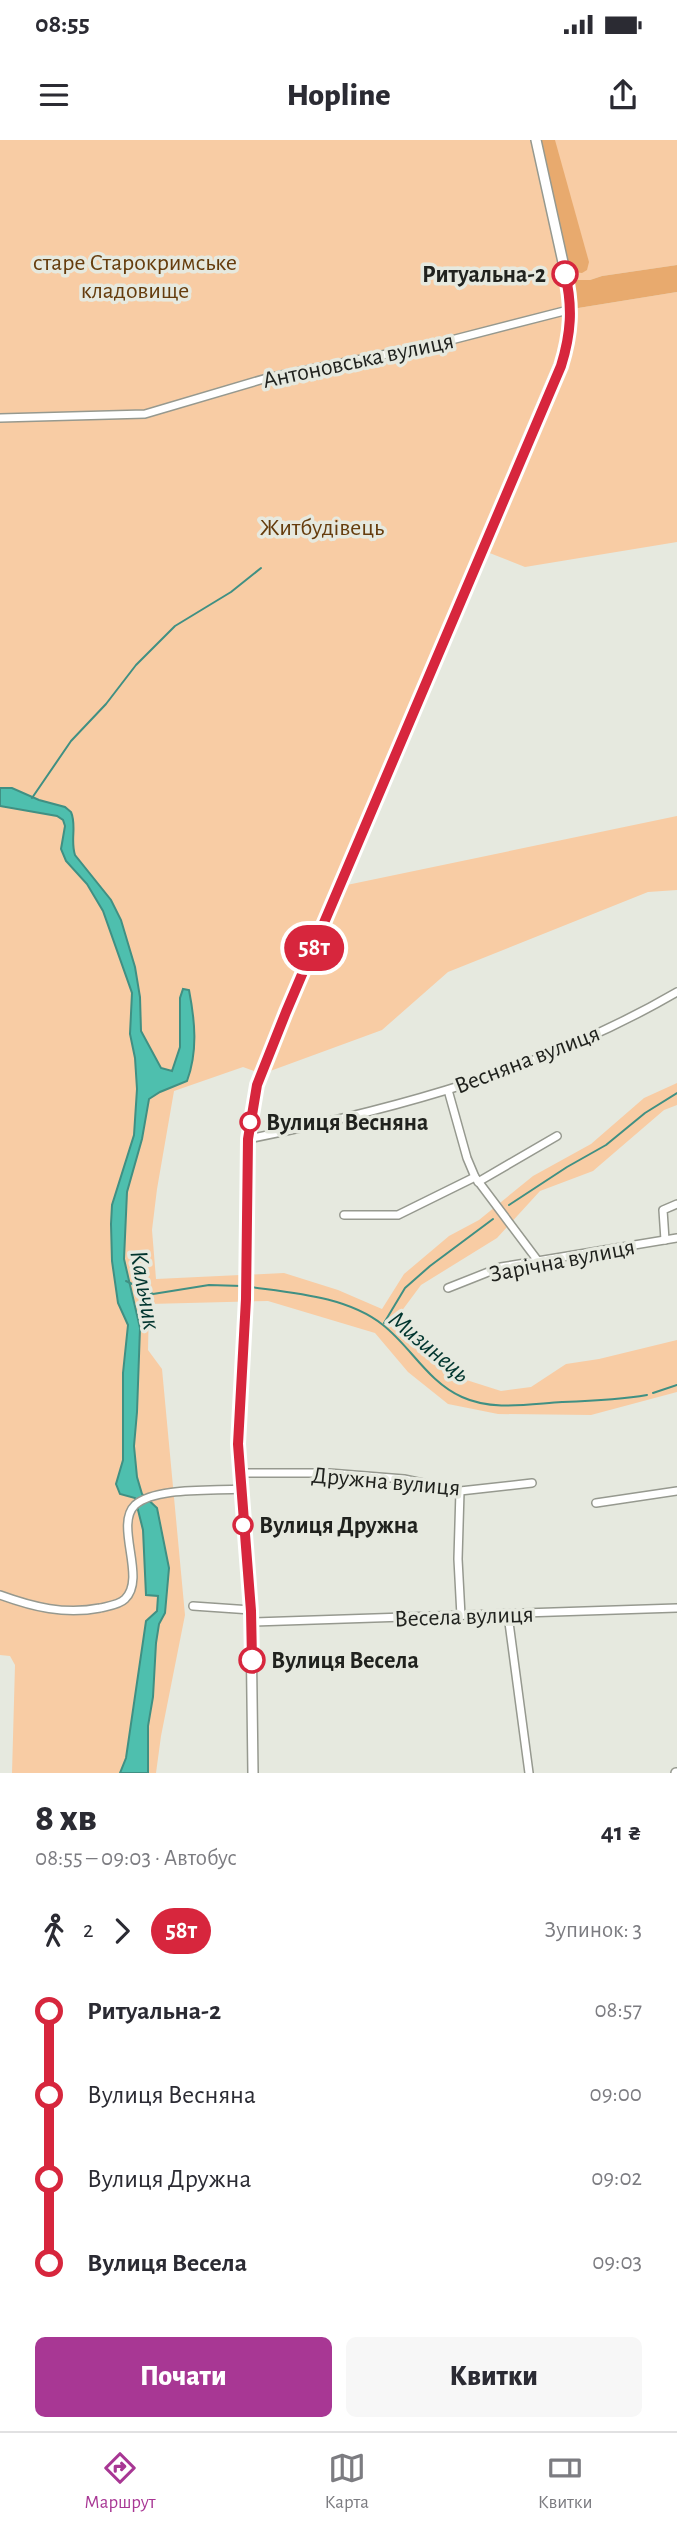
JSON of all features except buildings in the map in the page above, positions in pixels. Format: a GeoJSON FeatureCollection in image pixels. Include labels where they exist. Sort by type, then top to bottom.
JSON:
{"type":"FeatureCollection","features":[{"type":"Feature","properties":{"kind":"street"},"geometry":{"type":"LineString","coordinates":[[253,1773],[251,1611],[240,1489],[239,1424],[247,1275],[248,1139],[253,1104],[262,1074],[561,366],[568,342],[572,309],[536,140]]}},
{"type":"Feature","properties":{"kind":"street","name":"Антоновська вулиця"},"geometry":{"type":"LineString","coordinates":[[0,418],[145,414],[267,379],[432,345],[572,309]]}},
{"type":"Feature","properties":{"kind":"street","name":"Весняна вулиця"},"geometry":{"type":"LineString","coordinates":[[248,1139],[345,1119],[448,1090],[521,1065],[590,1036],[677,992]]}},
{"type":"Feature","properties":{"kind":"street"},"geometry":{"type":"LineString","coordinates":[[448,1090],[467,1158],[477,1180],[538,1261]]}},
{"type":"Feature","properties":{"kind":"street"},"geometry":{"type":"LineString","coordinates":[[344,1215],[398,1215],[477,1180],[557,1136]]}},
{"type":"Feature","properties":{"kind":"street"},"geometry":{"type":"LineString","coordinates":[[665,1240],[663,1210],[677,1203]]}},
{"type":"Feature","properties":{"kind":"street","name":"Зарічна вулиця"},"geometry":{"type":"LineString","coordinates":[[448,1288],[500,1267],[677,1238]]}},
{"type":"Feature","properties":{"kind":"street","name":"Дружна вулиця"},"geometry":{"type":"LineString","coordinates":[[239,1473],[329,1473],[404,1479],[460,1491],[532,1483]]}},
{"type":"Feature","properties":{"kind":"street"},"geometry":{"type":"LineString","coordinates":[[0,1595],[20,1602],[72,1612],[114,1605],[125,1599],[131,1588],[128,1522],[135,1506],[153,1495],[240,1489]]}},
{"type":"Feature","properties":{"kind":"street"},"geometry":{"type":"LineString","coordinates":[[460,1491],[458,1559],[461,1616]]}},
{"type":"Feature","properties":{"kind":"street"},"geometry":{"type":"LineString","coordinates":[[596,1503],[677,1491]]}},
{"type":"Feature","properties":{"kind":"street"},"geometry":{"type":"LineString","coordinates":[[193,1606],[251,1611]]}},
{"type":"Feature","properties":{"kind":"street","name":"Весела вулиця"},"geometry":{"type":"LineString","coordinates":[[251,1622],[677,1608]]}},
{"type":"Feature","properties":{"kind":"street"},"geometry":{"type":"LineString","coordinates":[[508,1615],[529,1773]]}},
{"type":"Feature","properties":{"kind":"green space"},"geometry":{"type":"Polygon","coordinates":[[[0,140],[677,140],[677,265],[590,280],[567,280],[572,309],[677,292],[677,542],[525,567],[482,550],[342,886],[677,816],[677,890],[648,892],[448,972],[382,1030],[262,1074],[243,1067],[174,1091],[152,1230],[156,1279],[284,1273],[338,1290],[382,1309],[404,1274],[449,1236],[479,1220],[533,1176],[591,1144],[644,1098],[677,1083],[677,1105],[664,1110],[593,1171],[540,1191],[497,1238],[421,1285],[395,1320],[457,1377],[501,1391],[531,1387],[566,1364],[677,1340],[677,1392],[591,1415],[498,1414],[448,1404],[408,1372],[375,1333],[268,1301],[149,1304],[148,1350],[162,1369],[185,1615],[156,1773],[12,1773],[15,1665],[10,1656],[0,1655],[0,140]]]}},
{"type":"Feature","properties":{"kind":"shaded area"},"geometry":{"type":"Polygon","coordinates":[[[536,140],[555,140],[589,262],[587,270],[582,273],[573,272],[567,264],[536,140]]]}},
{"type":"Feature","properties":{"kind":"shaded area"},"geometry":{"type":"Polygon","coordinates":[[[677,265],[677,292],[572,309],[567,280],[590,280],[677,265]]]}},
{"type":"Feature","properties":{"kind":"water"},"geometry":{"type":"Polygon","coordinates":[[[0,788],[12,788],[39,800],[65,807],[71,812],[75,855],[111,900],[121,920],[135,967],[140,997],[141,1031],[161,1068],[172,1071],[180,1047],[180,998],[183,989],[189,990],[191,1002],[194,1047],[187,1081],[149,1099],[142,1139],[127,1192],[124,1259],[140,1328],[134,1446],[137,1477],[142,1494],[157,1508],[169,1568],[165,1613],[159,1624],[156,1643],[153,1697],[148,1726],[148,1773],[120,1773],[126,1758],[146,1621],[157,1611],[158,1596],[146,1595],[143,1530],[135,1498],[120,1494],[116,1484],[123,1460],[123,1373],[128,1325],[118,1303],[112,1261],[111,1224],[112,1205],[134,1135],[137,1089],[130,1034],[132,993],[103,911],[87,884],[66,861],[61,849],[65,826],[63,820],[57,816],[0,806],[0,788]]]}},
{"type":"Feature","properties":{"kind":"waterway"},"geometry":{"type":"LineString","coordinates":[[32,798],[71,741],[106,704],[136,665],[175,626],[231,592],[261,568]]}},
{"type":"Feature","properties":{"kind":"waterway"},"geometry":{"type":"LineString","coordinates":[[509,1205],[606,1145],[645,1113],[677,1093]]}},
{"type":"Feature","properties":{"kind":"waterway"},"geometry":{"type":"LineString","coordinates":[[384,1323],[405,1288],[493,1219]]}},
{"type":"Feature","properties":{"kind":"waterway","name":"Мизинець"},"geometry":{"type":"LineString","coordinates":[[126,1281],[153,1294],[209,1285],[242,1286]]}},
{"type":"Feature","properties":{"kind":"waterway","name":"Мизинець"},"geometry":{"type":"LineString","coordinates":[[251,1287],[320,1298],[354,1308],[383,1325],[439,1383],[474,1401],[511,1406],[647,1395]]}},
{"type":"Feature","properties":{"kind":"waterway","name":"Мизинець"},"geometry":{"type":"LineString","coordinates":[[653,1393],[677,1385]]}},
{"type":"Feature","properties":{"kind":"bus line","name":"58т"},"geometry":{"type":"LineString","coordinates":[[252,1660],[251,1611],[238,1444],[246,1299],[248,1139],[257,1085],[561,366],[572,318],[565,274]]}},
{"type":"Feature","properties":{"kind":"place","name":"Ритуальна-2"},"geometry":{"type":"Point","coordinates":[565,274]}},
{"type":"Feature","properties":{"kind":"place","name":"Вулиця Весняна"},"geometry":{"type":"Point","coordinates":[250,1122]}},
{"type":"Feature","properties":{"kind":"place","name":"Вулиця Дружна"},"geometry":{"type":"Point","coordinates":[243,1525]}},
{"type":"Feature","properties":{"kind":"place","name":"Вулиця Весела"},"geometry":{"type":"Point","coordinates":[252,1660]}},
{"type":"Feature","properties":{"kind":"park label","name":"старе Старокримське кладовище"},"geometry":{"type":"Point","coordinates":[135,276]}},
{"type":"Feature","properties":{"kind":"park label","name":"Житбудівець"},"geometry":{"type":"Point","coordinates":[322,527]}},
{"type":"Feature","properties":{"kind":"water label","name":"Кальчик"},"geometry":{"type":"Point","coordinates":[146,1290]}}]}
